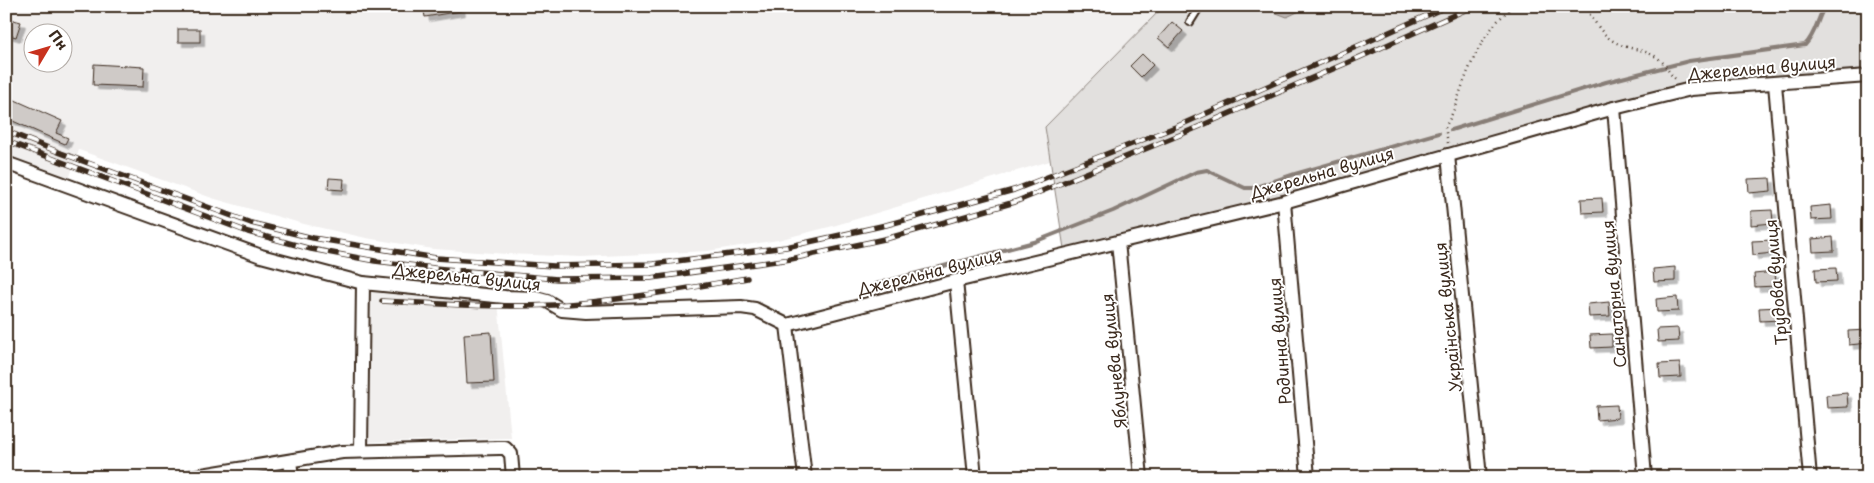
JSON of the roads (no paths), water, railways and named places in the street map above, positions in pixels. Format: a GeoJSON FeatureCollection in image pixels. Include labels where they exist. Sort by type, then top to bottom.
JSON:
{"type":"FeatureCollection","features":[{"type":"Feature","properties":{"kind":"street","name":"Джерельна вулиця"},"geometry":{"type":"LineString","coordinates":[[6,163],[261,256],[363,283],[505,297],[536,298],[548,301],[562,310],[586,312],[741,307],[755,309],[787,325],[1284,202],[1614,108],[1691,88],[1775,84],[1868,76]]}},
{"type":"Feature","properties":{"kind":"street","name":"Трудова вулиця"},"geometry":{"type":"LineString","coordinates":[[1775,84],[1810,477]]}},
{"type":"Feature","properties":{"kind":"street","name":"Санаторна вулиця"},"geometry":{"type":"LineString","coordinates":[[1614,108],[1645,477]]}},
{"type":"Feature","properties":{"kind":"street","name":"Українська вулиця"},"geometry":{"type":"LineString","coordinates":[[1448,155],[1480,477]]}},
{"type":"Feature","properties":{"kind":"street","name":"Родинна вулиця"},"geometry":{"type":"LineString","coordinates":[[1284,202],[1308,477]]}},
{"type":"Feature","properties":{"kind":"street","name":"Яблунева вулиця"},"geometry":{"type":"LineString","coordinates":[[1118,242],[1141,477]]}},
{"type":"Feature","properties":{"kind":"street"},"geometry":{"type":"LineString","coordinates":[[956,282],[975,477]]}},
{"type":"Feature","properties":{"kind":"street"},"geometry":{"type":"LineString","coordinates":[[361,450],[363,283]]}},
{"type":"Feature","properties":{"kind":"street"},"geometry":{"type":"LineString","coordinates":[[787,325],[805,477]]}},
{"type":"Feature","properties":{"kind":"street"},"geometry":{"type":"LineString","coordinates":[[190,477],[361,450],[505,448],[512,454],[513,477]]}},
{"type":"Feature","properties":{"kind":"street"},"geometry":{"type":"LineString","coordinates":[[290,461],[292,477]]}},
{"type":"Feature","properties":{"kind":"lane"},"geometry":{"type":"LineString","coordinates":[[1190,22],[1200,6]]}},
{"type":"Feature","properties":{"kind":"waterway"},"geometry":{"type":"LineString","coordinates":[[1451,130],[1606,82],[1689,61],[1805,45],[1812,36],[1825,6]]}},
{"type":"Feature","properties":{"kind":"waterway"},"geometry":{"type":"LineString","coordinates":[[876,284],[1034,242],[1113,211],[1196,172],[1207,170],[1245,188],[1253,188],[1295,174],[1439,133]]}},
{"type":"Feature","properties":{"kind":"railway"},"geometry":{"type":"LineString","coordinates":[[6,131],[251,223],[313,238],[436,258],[554,266],[653,264],[786,247],[886,225],[1014,190],[1178,126],[1448,6]]}},
{"type":"Feature","properties":{"kind":"railway"},"geometry":{"type":"LineString","coordinates":[[6,141],[248,232],[311,249],[375,261],[557,279],[651,278],[791,259],[889,238],[1015,202],[1182,134],[1474,6]]}},
{"type":"Feature","properties":{"kind":"railway"},"geometry":{"type":"LineString","coordinates":[[382,301],[490,306],[554,305],[627,298],[747,278]]}}]}
